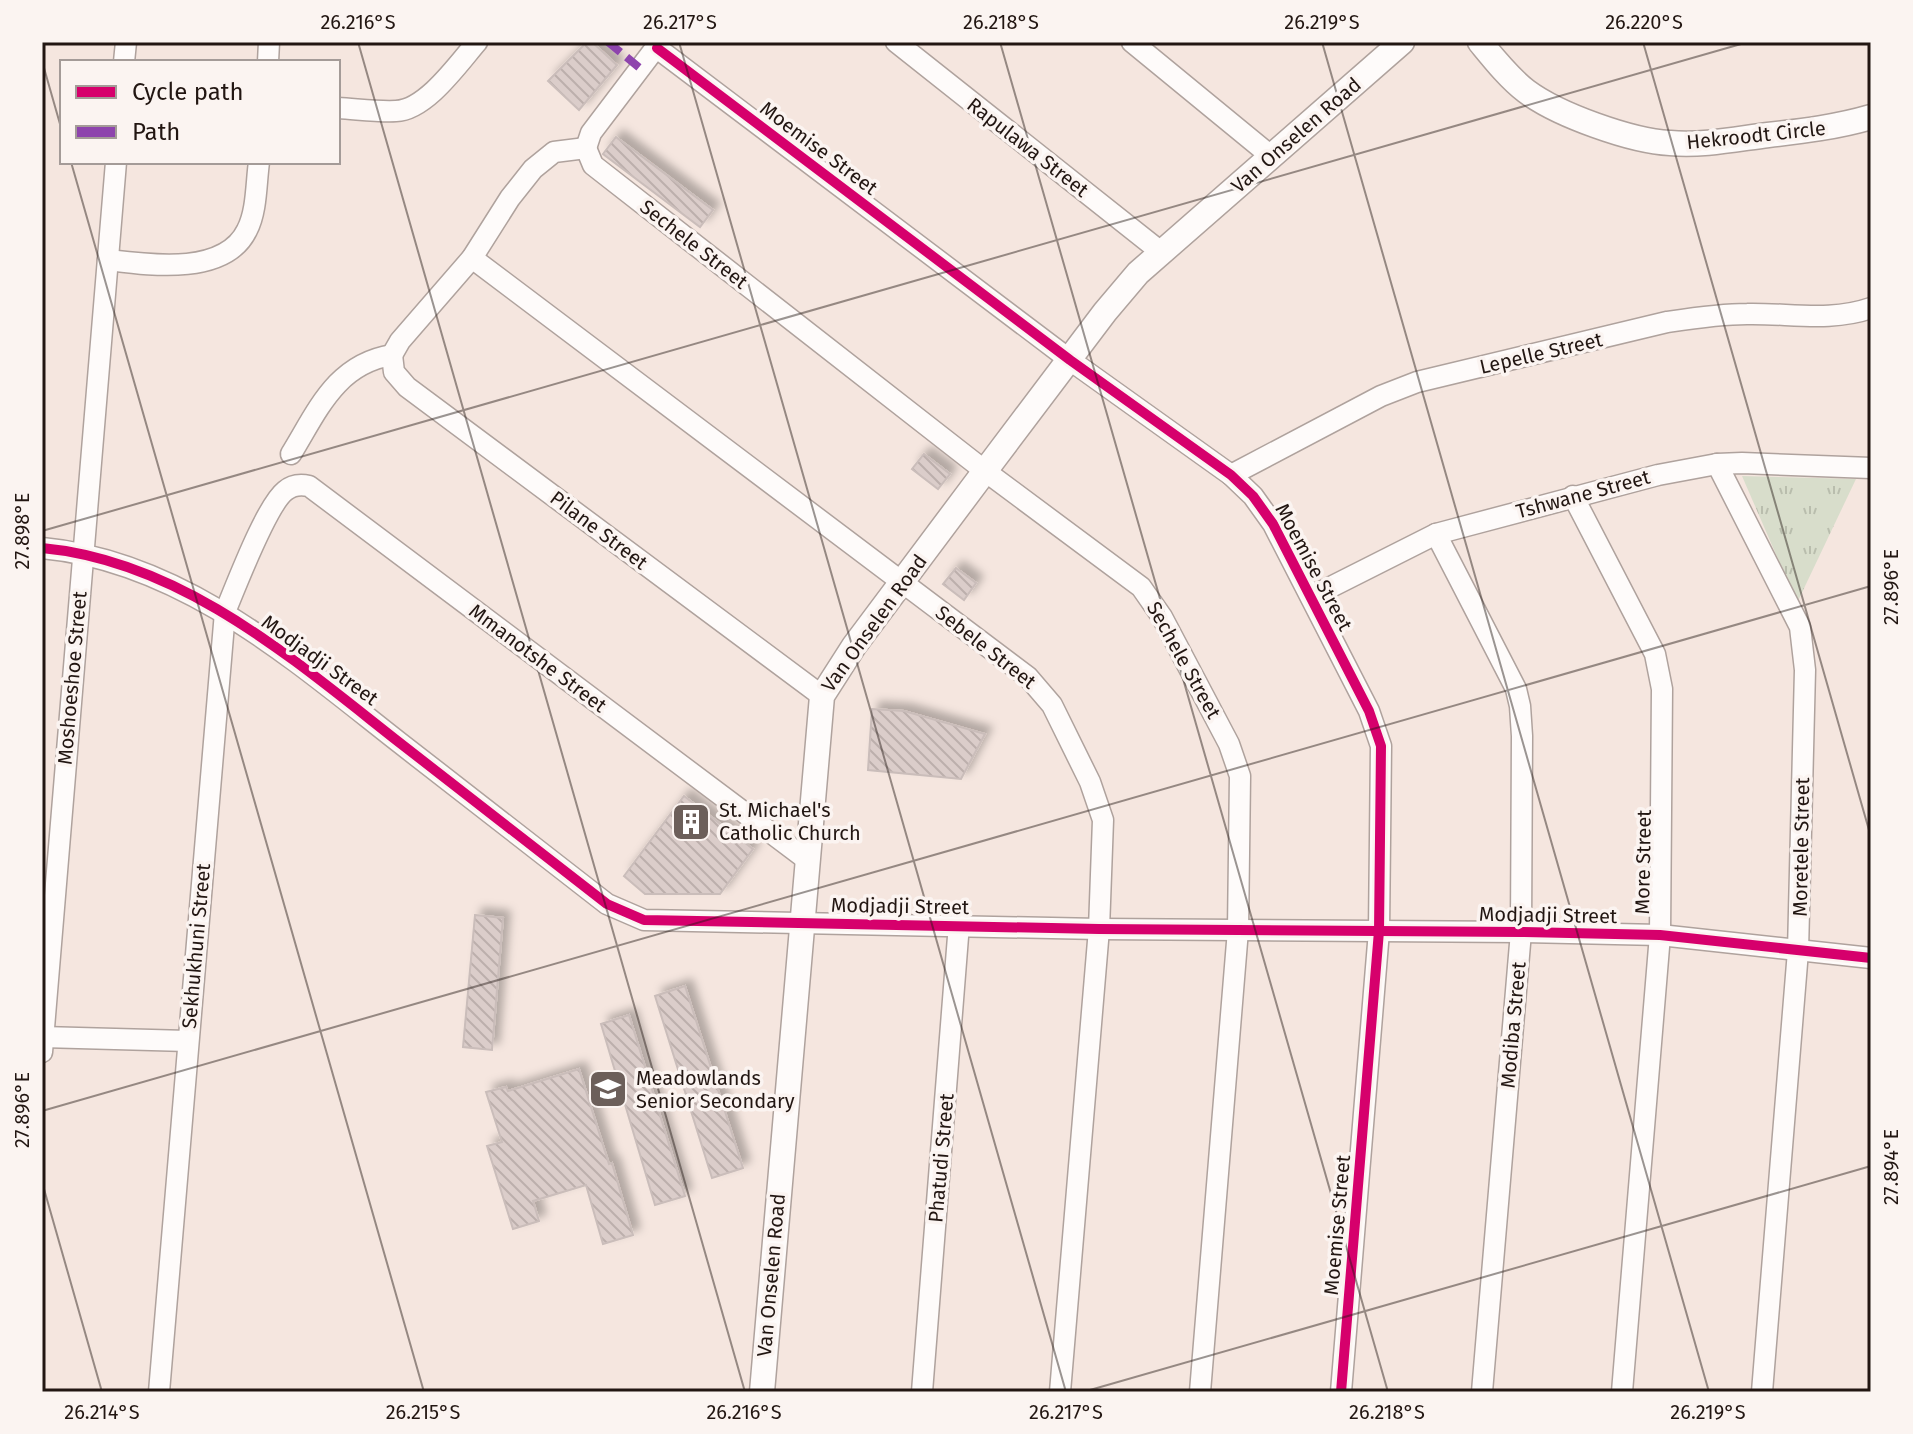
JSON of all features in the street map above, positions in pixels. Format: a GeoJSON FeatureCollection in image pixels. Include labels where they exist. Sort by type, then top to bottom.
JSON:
{"type":"FeatureCollection","features":[{"type":"Feature","properties":{"kind":"street"},"geometry":{"type":"LineString","coordinates":[[340,108],[409,109],[441,83],[477,42]]}},
{"type":"Feature","properties":{"kind":"street","name":"Rapulawa Street"},"geometry":{"type":"LineString","coordinates":[[896,42],[1161,252]]}},
{"type":"Feature","properties":{"kind":"street"},"geometry":{"type":"LineString","coordinates":[[1132,42],[1271,156]]}},
{"type":"Feature","properties":{"kind":"street","name":"Van Onselen Road"},"geometry":{"type":"LineString","coordinates":[[762,1392],[822,696],[846,657],[1121,293],[1161,252],[1402,42]]}},
{"type":"Feature","properties":{"kind":"street","name":"Hekroodt Circle"},"geometry":{"type":"LineString","coordinates":[[1480,42],[1524,89],[1541,101],[1561,111],[1649,141],[1697,143],[1756,137],[1828,128],[1871,117]]}},
{"type":"Feature","properties":{"kind":"street"},"geometry":{"type":"LineString","coordinates":[[291,454],[332,386],[356,367],[374,358],[392,355],[400,341],[472,258],[510,198],[533,169],[554,152],[586,148],[591,133],[658,45]]}},
{"type":"Feature","properties":{"kind":"street","name":"Moemise Street"},"geometry":{"type":"LineString","coordinates":[[658,45],[1070,360],[1231,475],[1264,509],[1369,711],[1381,746],[1379,931],[1341,1392]]}},
{"type":"Feature","properties":{"kind":"street","name":"Sechele Street"},"geometry":{"type":"LineString","coordinates":[[586,148],[593,165],[985,471],[1141,587],[1162,617],[1238,765],[1241,796],[1238,930],[1200,1392]]}},
{"type":"Feature","properties":{"kind":"street","name":"Moshoeshoe Street"},"geometry":{"type":"LineString","coordinates":[[42,1042],[116,164]]}},
{"type":"Feature","properties":{"kind":"street"},"geometry":{"type":"LineString","coordinates":[[108,260],[166,266],[198,261],[229,251],[248,230],[259,164]]}},
{"type":"Feature","properties":{"kind":"street","name":"Sebele Street"},"geometry":{"type":"LineString","coordinates":[[472,258],[1028,677],[1052,705],[1090,782],[1103,820],[1099,929],[1060,1392]]}},
{"type":"Feature","properties":{"kind":"street","name":"Lepelle Street"},"geometry":{"type":"LineString","coordinates":[[1231,475],[1381,396],[1417,382],[1679,320],[1749,314],[1823,316],[1871,308]]}},
{"type":"Feature","properties":{"kind":"street","name":"Pilane Street"},"geometry":{"type":"LineString","coordinates":[[392,355],[394,372],[407,387],[822,696]]}},
{"type":"Feature","properties":{"kind":"street","name":"Tshwane Street"},"geometry":{"type":"LineString","coordinates":[[1311,597],[1436,534],[1658,475],[1717,464],[1766,462],[1871,468]]}},
{"type":"Feature","properties":{"kind":"street","name":"Moretele Street"},"geometry":{"type":"LineString","coordinates":[[1717,464],[1800,627],[1805,670],[1798,951],[1762,1392]]}},
{"type":"Feature","properties":{"kind":"street","name":"Mmanotshe Street"},"geometry":{"type":"LineString","coordinates":[[271,509],[283,492],[293,486],[309,486],[806,859]]}},
{"type":"Feature","properties":{"kind":"street","name":"More Street"},"geometry":{"type":"LineString","coordinates":[[1573,496],[1655,654],[1662,689],[1660,935],[1622,1392]]}},
{"type":"Feature","properties":{"kind":"street","name":"Sekhukhuni Street"},"geometry":{"type":"LineString","coordinates":[[159,1392],[225,612],[271,509]]}},
{"type":"Feature","properties":{"kind":"street","name":"Modiba Street"},"geometry":{"type":"LineString","coordinates":[[1436,534],[1509,673],[1520,706],[1521,932],[1482,1392]]}},
{"type":"Feature","properties":{"kind":"street","name":"Modjadji Street"},"geometry":{"type":"LineString","coordinates":[[42,548],[82,551],[188,592],[225,612],[335,692],[617,909],[644,920],[1660,935],[1871,958]]}},
{"type":"Feature","properties":{"kind":"street","name":"Phatudi Street"},"geometry":{"type":"LineString","coordinates":[[922,1392],[959,924]]}},
{"type":"Feature","properties":{"kind":"street"},"geometry":{"type":"LineString","coordinates":[[42,1042],[188,1041]]}},
{"type":"Feature","properties":{"kind":"green space"},"geometry":{"type":"Polygon","coordinates":[[[1742,476],[1856,479],[1797,603],[1742,476]]]}},
{"type":"Feature","properties":{"kind":"building"},"geometry":{"type":"Polygon","coordinates":[[[587,42],[592,42],[617,65],[579,110],[548,81],[587,42]]]}},
{"type":"Feature","properties":{"kind":"building"},"geometry":{"type":"Polygon","coordinates":[[[616,137],[713,210],[700,227],[603,154],[616,137]]]}},
{"type":"Feature","properties":{"kind":"building"},"geometry":{"type":"Polygon","coordinates":[[[924,454],[950,474],[938,489],[912,469],[924,454]]]}},
{"type":"Feature","properties":{"kind":"building"},"geometry":{"type":"Polygon","coordinates":[[[956,568],[976,583],[964,600],[943,584],[956,568]]]}},
{"type":"Feature","properties":{"kind":"building"},"geometry":{"type":"Polygon","coordinates":[[[872,709],[904,711],[985,734],[961,779],[868,770],[872,709]]]}},
{"type":"Feature","properties":{"kind":"building","name":"St. Michael's Catholic Church"},"geometry":{"type":"Polygon","coordinates":[[[684,796],[753,849],[720,894],[645,894],[624,876],[684,796]]]}},
{"type":"Feature","properties":{"kind":"building"},"geometry":{"type":"Polygon","coordinates":[[[475,915],[503,918],[492,1050],[463,1047],[475,915]]]}},
{"type":"Feature","properties":{"kind":"building"},"geometry":{"type":"Polygon","coordinates":[[[685,986],[743,1168],[712,1178],[655,996],[685,986]]]}},
{"type":"Feature","properties":{"kind":"building"},"geometry":{"type":"Polygon","coordinates":[[[629,1015],[685,1196],[655,1205],[601,1024],[629,1015]]]}},
{"type":"Feature","properties":{"kind":"building"},"geometry":{"type":"Polygon","coordinates":[[[579,1069],[633,1235],[603,1244],[586,1185],[533,1201],[539,1221],[513,1229],[487,1146],[502,1142],[486,1092],[506,1087],[508,1091],[579,1069]]]}},
{"type":"Feature","properties":{"kind":"marked path"},"geometry":{"type":"LineString","coordinates":[[608,42],[641,69]]}},
{"type":"Feature","properties":{"kind":"cycle path"},"geometry":{"type":"LineString","coordinates":[[657,48],[1070,360],[1231,475],[1253,496],[1273,524],[1369,711],[1381,746],[1379,931],[1341,1392]]}},
{"type":"Feature","properties":{"kind":"cycle path"},"geometry":{"type":"LineString","coordinates":[[42,548],[93,557],[142,572],[234,619],[319,679],[607,904],[644,920],[1660,935],[1871,958]]}},
{"type":"Feature","properties":{"kind":"place","name":"St. Michael's Catholic Church"},"geometry":{"type":"Point","coordinates":[691,822]}},
{"type":"Feature","properties":{"kind":"place","name":"Meadowlands Senior Secondary"},"geometry":{"type":"Point","coordinates":[608,1089]}}]}
